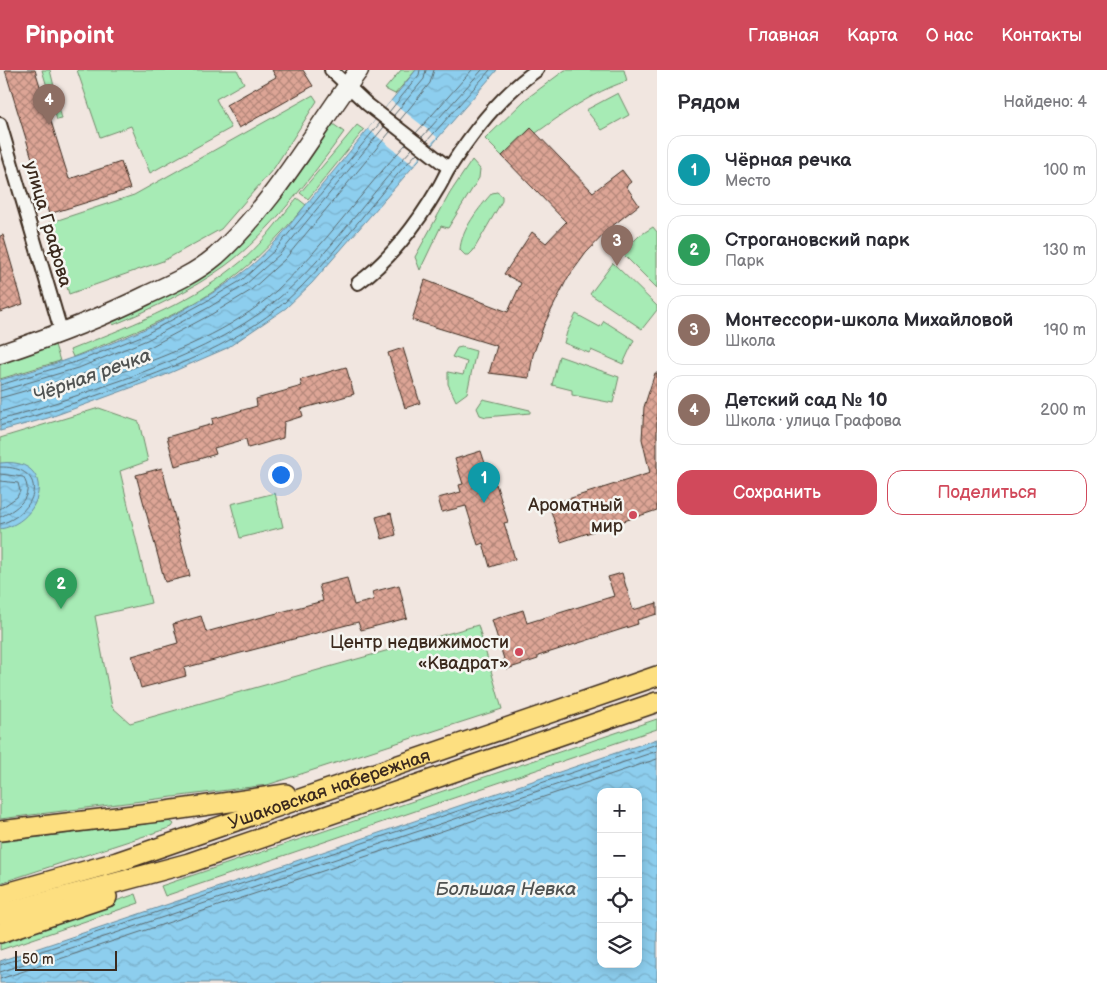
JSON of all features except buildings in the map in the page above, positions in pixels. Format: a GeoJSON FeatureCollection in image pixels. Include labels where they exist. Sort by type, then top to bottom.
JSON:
{"type":"FeatureCollection","features":[{"type":"Feature","properties":{"kind":"main road","name":"Ушаковская набережная"},"geometry":{"type":"LineString","coordinates":[[0,895],[126,859],[657,676]]}},
{"type":"Feature","properties":{"kind":"main road","name":"Ушаковская набережная"},"geometry":{"type":"LineString","coordinates":[[0,914],[189,863],[657,702]]}},
{"type":"Feature","properties":{"kind":"main road"},"geometry":{"type":"LineString","coordinates":[[0,831],[268,798],[358,778]]}},
{"type":"Feature","properties":{"kind":"main road"},"geometry":{"type":"LineString","coordinates":[[0,933],[145,884],[189,863]]}},
{"type":"Feature","properties":{"kind":"street"},"geometry":{"type":"LineString","coordinates":[[331,70],[380,115],[449,168]]}},
{"type":"Feature","properties":{"kind":"street"},"geometry":{"type":"LineString","coordinates":[[0,354],[62,334],[99,319],[183,278],[215,256],[261,208],[292,169],[359,70]]}},
{"type":"Feature","properties":{"kind":"street"},"geometry":{"type":"LineString","coordinates":[[358,283],[386,261],[432,197],[449,168],[477,129],[509,94],[537,70]]}},
{"type":"Feature","properties":{"kind":"street","name":"улица Графова"},"geometry":{"type":"LineString","coordinates":[[0,124],[62,334]]}},
{"type":"Feature","properties":{"kind":"green space"},"geometry":{"type":"Polygon","coordinates":[[[42,70],[50,70],[62,119],[57,120],[42,70]]]}},
{"type":"Feature","properties":{"kind":"green space"},"geometry":{"type":"Polygon","coordinates":[[[77,70],[237,70],[244,83],[216,99],[231,128],[150,173],[131,126],[100,137],[77,70]]]}},
{"type":"Feature","properties":{"kind":"green space"},"geometry":{"type":"Polygon","coordinates":[[[401,70],[416,70],[395,94],[385,89],[401,70]]]}},
{"type":"Feature","properties":{"kind":"green space"},"geometry":{"type":"Polygon","coordinates":[[[565,70],[624,70],[627,81],[610,87],[578,104],[502,156],[485,139],[526,99],[565,70]]]}},
{"type":"Feature","properties":{"kind":"green space"},"geometry":{"type":"Polygon","coordinates":[[[618,93],[629,115],[602,130],[586,110],[618,93]]]}},
{"type":"Feature","properties":{"kind":"green space"},"geometry":{"type":"Polygon","coordinates":[[[313,95],[317,101],[274,168],[221,229],[163,261],[69,294],[49,223],[134,195],[313,95]]]}},
{"type":"Feature","properties":{"kind":"green space"},"geometry":{"type":"Polygon","coordinates":[[[333,124],[344,132],[289,203],[258,238],[212,275],[156,306],[113,325],[112,321],[184,287],[211,271],[223,261],[269,213],[296,179],[333,124]]]}},
{"type":"Feature","properties":{"kind":"green space"},"geometry":{"type":"Polygon","coordinates":[[[357,125],[364,130],[308,199],[300,193],[357,125]]]}},
{"type":"Feature","properties":{"kind":"green space"},"geometry":{"type":"Polygon","coordinates":[[[472,160],[480,169],[479,178],[448,228],[441,226],[420,270],[415,257],[450,193],[472,160]]]}},
{"type":"Feature","properties":{"kind":"green space"},"geometry":{"type":"Polygon","coordinates":[[[497,192],[502,196],[502,201],[473,251],[469,255],[465,255],[460,250],[467,227],[476,212],[492,193],[497,192]]]}},
{"type":"Feature","properties":{"kind":"green space"},"geometry":{"type":"Polygon","coordinates":[[[297,198],[306,205],[257,257],[220,287],[159,321],[73,357],[70,350],[154,315],[195,294],[215,281],[251,253],[297,198]]]}},
{"type":"Feature","properties":{"kind":"green space"},"geometry":{"type":"Polygon","coordinates":[[[653,227],[657,232],[657,288],[622,253],[639,236],[653,227]]]}},
{"type":"Feature","properties":{"kind":"green space"},"geometry":{"type":"Polygon","coordinates":[[[613,263],[657,306],[657,310],[642,329],[590,294],[613,263]]]}},
{"type":"Feature","properties":{"kind":"green space"},"geometry":{"type":"Polygon","coordinates":[[[576,314],[600,327],[604,321],[634,340],[623,364],[591,350],[589,353],[564,343],[576,314]]]}},
{"type":"Feature","properties":{"kind":"green space"},"geometry":{"type":"Polygon","coordinates":[[[55,345],[60,361],[0,379],[0,361],[55,345]]]}},
{"type":"Feature","properties":{"kind":"green space"},"geometry":{"type":"Polygon","coordinates":[[[462,347],[476,351],[467,393],[456,401],[448,384],[448,372],[463,375],[467,362],[452,357],[457,348],[462,347]]]}},
{"type":"Feature","properties":{"kind":"green space"},"geometry":{"type":"Polygon","coordinates":[[[559,356],[619,377],[613,403],[572,395],[572,390],[552,385],[559,356]]]}},
{"type":"Feature","properties":{"kind":"green space"},"geometry":{"type":"Polygon","coordinates":[[[483,399],[530,410],[530,413],[486,417],[480,415],[477,408],[483,399]]]}},
{"type":"Feature","properties":{"kind":"green space"},"geometry":{"type":"Polygon","coordinates":[[[99,408],[139,422],[148,461],[120,471],[151,603],[95,616],[112,707],[130,723],[478,625],[502,709],[267,785],[0,819],[0,438],[99,408]]]}},
{"type":"Feature","properties":{"kind":"green space"},"geometry":{"type":"Polygon","coordinates":[[[275,493],[283,527],[240,538],[231,504],[275,493]]]}},
{"type":"Feature","properties":{"kind":"green space"},"geometry":{"type":"Polygon","coordinates":[[[657,719],[657,729],[165,896],[161,886],[657,719]]]}},
{"type":"Feature","properties":{"kind":"green space"},"geometry":{"type":"Polygon","coordinates":[[[170,821],[174,824],[172,827],[0,883],[0,842],[170,821]]]}},
{"type":"Feature","properties":{"kind":"green space"},"geometry":{"type":"Polygon","coordinates":[[[136,894],[139,903],[0,950],[0,941],[136,894]]]}},
{"type":"Feature","properties":{"kind":"water"},"geometry":{"type":"Polygon","coordinates":[[[416,70],[497,70],[312,283],[286,308],[227,348],[163,376],[48,418],[0,431],[0,380],[93,350],[154,325],[211,294],[249,268],[287,228],[416,70]]]}},
{"type":"Feature","properties":{"kind":"water"},"geometry":{"type":"Polygon","coordinates":[[[0,463],[18,464],[30,469],[37,479],[38,491],[35,503],[27,515],[15,524],[0,529],[0,463]]]}},
{"type":"Feature","properties":{"kind":"water","name":"Большая Невка"},"geometry":{"type":"Polygon","coordinates":[[[657,739],[657,983],[0,983],[0,961],[657,739]]]}},
{"type":"Feature","properties":{"kind":"pier"},"geometry":{"type":"Polygon","coordinates":[[[391,101],[437,137],[413,165],[368,129],[391,101]]]}},
{"type":"Feature","properties":{"kind":"place","name":"Детский сад № 10"},"geometry":{"type":"Point","coordinates":[49,125]}},
{"type":"Feature","properties":{"kind":"place","name":"Монтессори-школа Михайловой"},"geometry":{"type":"Point","coordinates":[617,266]}},
{"type":"Feature","properties":{"kind":"place","name":"Чёрная речка"},"geometry":{"type":"Point","coordinates":[484,503]}},
{"type":"Feature","properties":{"kind":"place","name":"Ароматный мир"},"geometry":{"type":"Point","coordinates":[633,515]}},
{"type":"Feature","properties":{"kind":"place","name":"Строгановский парк"},"geometry":{"type":"Point","coordinates":[61,609]}},
{"type":"Feature","properties":{"kind":"place","name":"Центр недвижимости «Квадрат»"},"geometry":{"type":"Point","coordinates":[519,652]}}]}
